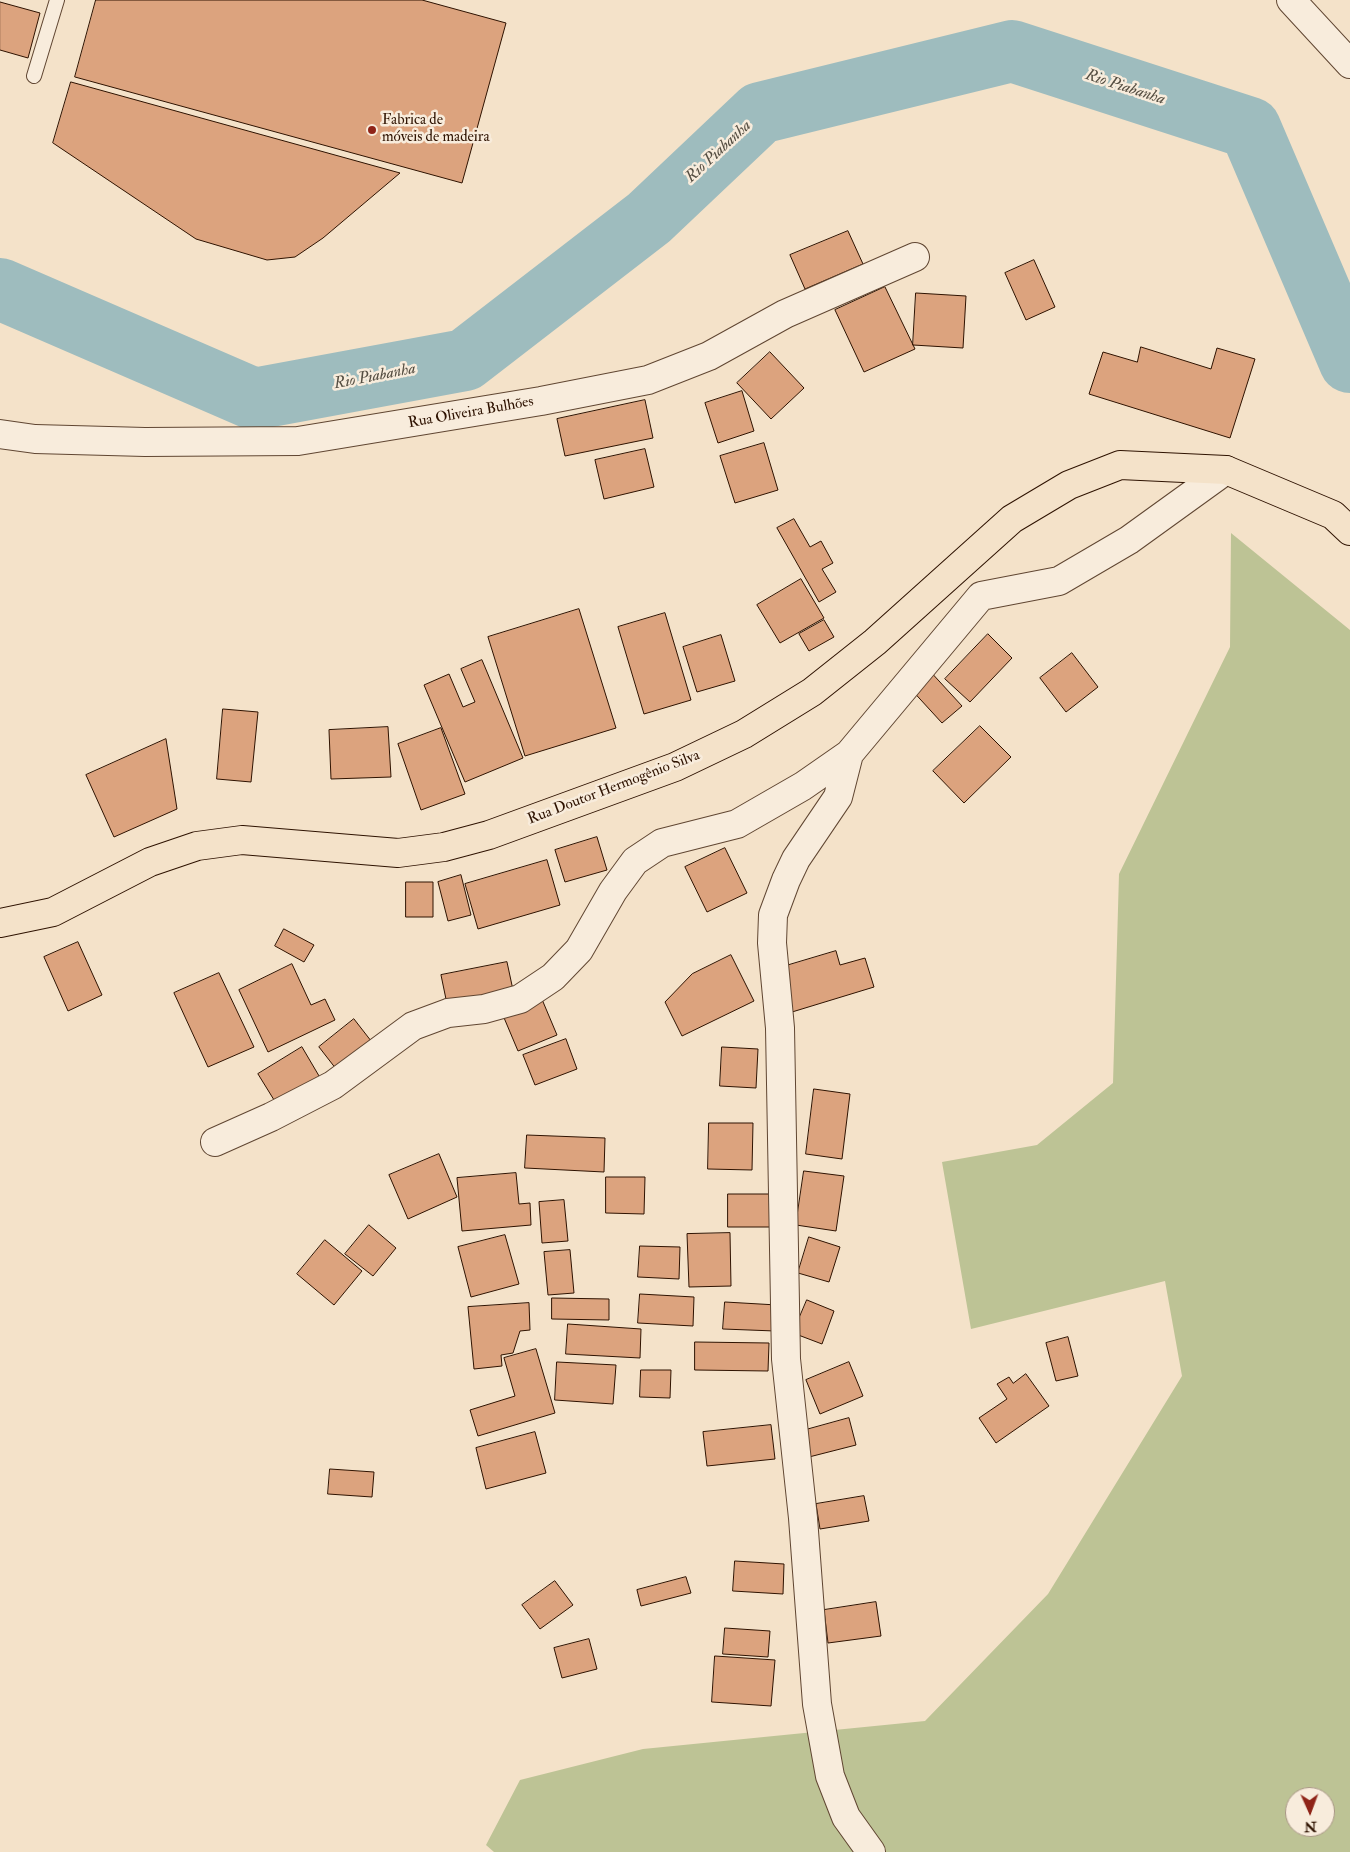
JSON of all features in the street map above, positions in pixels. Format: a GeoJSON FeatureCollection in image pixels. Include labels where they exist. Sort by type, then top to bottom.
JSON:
{"type":"FeatureCollection","features":[{"type":"Feature","properties":{"kind":"main road","name":"Rua Doutor Hermogênio Silva"},"geometry":{"type":"LineString","coordinates":[[0,923],[53,912],[150,862],[197,846],[242,840],[398,853],[444,847],[489,835],[587,801],[675,767],[744,734],[812,692],[875,642],[1012,519],[1070,485],[1120,465],[1226,470],[1333,515],[1350,531]]}},
{"type":"Feature","properties":{"kind":"street"},"geometry":{"type":"LineString","coordinates":[[1291,0],[1350,64]]}},
{"type":"Feature","properties":{"kind":"street","name":"Rua Oliveira Bulhões"},"geometry":{"type":"LineString","coordinates":[[0,434],[44,440],[145,442],[298,441],[541,401],[648,380],[709,356],[784,314],[914,257]]}},
{"type":"Feature","properties":{"kind":"street"},"geometry":{"type":"LineString","coordinates":[[215,1142],[271,1117],[333,1085],[413,1026],[448,1013],[484,1009],[520,999],[553,977],[579,950],[613,891],[635,861],[662,843],[737,824],[803,786],[849,754],[981,596],[1059,581],[1129,540],[1226,470]]}},
{"type":"Feature","properties":{"kind":"street"},"geometry":{"type":"LineString","coordinates":[[849,754],[838,797],[796,858],[786,880],[773,915],[772,942],[780,1028],[786,1360],[804,1518],[818,1704],[830,1776],[846,1817],[871,1852]]}},
{"type":"Feature","properties":{"kind":"lane"},"geometry":{"type":"LineString","coordinates":[[34,76],[57,0]]}},
{"type":"Feature","properties":{"kind":"green space"},"geometry":{"type":"Polygon","coordinates":[[[1231,533],[1350,630],[1350,1852],[494,1852],[486,1845],[520,1780],[643,1749],[925,1721],[1048,1594],[1182,1376],[1165,1281],[971,1329],[942,1162],[1037,1145],[1113,1083],[1119,874],[1230,647],[1231,533]]]}},
{"type":"Feature","properties":{"kind":"building","name":"Fabrica de móveis de madeira"},"geometry":{"type":"Polygon","coordinates":[[[96,0],[422,0],[506,23],[462,183],[75,77],[96,0]]]}},
{"type":"Feature","properties":{"kind":"building"},"geometry":{"type":"Polygon","coordinates":[[[0,2],[40,13],[28,58],[0,50],[0,2]]]}},
{"type":"Feature","properties":{"kind":"building"},"geometry":{"type":"Polygon","coordinates":[[[71,82],[400,173],[323,238],[295,257],[267,260],[196,239],[53,143],[71,82]]]}},
{"type":"Feature","properties":{"kind":"building"},"geometry":{"type":"Polygon","coordinates":[[[848,231],[863,264],[805,289],[790,255],[848,231]]]}},
{"type":"Feature","properties":{"kind":"building"},"geometry":{"type":"Polygon","coordinates":[[[1034,260],[1055,307],[1026,320],[1005,273],[1034,260]]]}},
{"type":"Feature","properties":{"kind":"building"},"geometry":{"type":"Polygon","coordinates":[[[885,287],[915,349],[864,372],[835,310],[885,287]]]}},
{"type":"Feature","properties":{"kind":"building"},"geometry":{"type":"Polygon","coordinates":[[[916,293],[966,296],[963,348],[913,345],[916,293]]]}},
{"type":"Feature","properties":{"kind":"building"},"geometry":{"type":"Polygon","coordinates":[[[1141,347],[1211,369],[1217,348],[1255,359],[1230,438],[1089,394],[1103,352],[1137,362],[1141,347]]]}},
{"type":"Feature","properties":{"kind":"building"},"geometry":{"type":"Polygon","coordinates":[[[770,352],[804,388],[771,419],[737,383],[770,352]]]}},
{"type":"Feature","properties":{"kind":"building"},"geometry":{"type":"Polygon","coordinates":[[[742,391],[754,431],[718,443],[705,403],[742,391]]]}},
{"type":"Feature","properties":{"kind":"building"},"geometry":{"type":"Polygon","coordinates":[[[645,400],[653,438],[565,456],[557,419],[645,400]]]}},
{"type":"Feature","properties":{"kind":"building"},"geometry":{"type":"Polygon","coordinates":[[[764,443],[778,490],[735,503],[720,456],[764,443]]]}},
{"type":"Feature","properties":{"kind":"building"},"geometry":{"type":"Polygon","coordinates":[[[645,449],[654,487],[604,499],[595,460],[645,449]]]}},
{"type":"Feature","properties":{"kind":"building"},"geometry":{"type":"Polygon","coordinates":[[[794,519],[810,547],[821,541],[833,563],[822,569],[836,592],[819,602],[777,528],[794,519]]]}},
{"type":"Feature","properties":{"kind":"building"},"geometry":{"type":"Polygon","coordinates":[[[801,579],[824,618],[780,643],[757,605],[801,579]]]}},
{"type":"Feature","properties":{"kind":"building"},"geometry":{"type":"Polygon","coordinates":[[[579,609],[616,728],[525,756],[488,637],[579,609]]]}},
{"type":"Feature","properties":{"kind":"building"},"geometry":{"type":"Polygon","coordinates":[[[665,613],[691,700],[644,714],[618,627],[665,613]]]}},
{"type":"Feature","properties":{"kind":"building"},"geometry":{"type":"Polygon","coordinates":[[[824,620],[834,637],[809,651],[799,634],[824,620]]]}},
{"type":"Feature","properties":{"kind":"building"},"geometry":{"type":"Polygon","coordinates":[[[988,634],[1012,658],[970,702],[945,679],[988,634]]]}},
{"type":"Feature","properties":{"kind":"building"},"geometry":{"type":"Polygon","coordinates":[[[721,635],[735,681],[697,692],[683,647],[721,635]]]}},
{"type":"Feature","properties":{"kind":"building"},"geometry":{"type":"Polygon","coordinates":[[[1072,653],[1098,687],[1066,712],[1040,678],[1072,653]]]}},
{"type":"Feature","properties":{"kind":"building"},"geometry":{"type":"Polygon","coordinates":[[[482,660],[523,758],[465,782],[424,685],[449,674],[463,707],[475,702],[461,669],[482,660]]]}},
{"type":"Feature","properties":{"kind":"building"},"geometry":{"type":"Polygon","coordinates":[[[928,669],[962,706],[942,723],[909,687],[928,669]]]}},
{"type":"Feature","properties":{"kind":"building"},"geometry":{"type":"Polygon","coordinates":[[[223,709],[258,712],[251,782],[217,779],[223,709]]]}},
{"type":"Feature","properties":{"kind":"building"},"geometry":{"type":"Polygon","coordinates":[[[980,726],[1011,757],[964,803],[933,771],[980,726]]]}},
{"type":"Feature","properties":{"kind":"building"},"geometry":{"type":"Polygon","coordinates":[[[388,727],[391,777],[331,779],[329,730],[388,727]]]}},
{"type":"Feature","properties":{"kind":"building"},"geometry":{"type":"Polygon","coordinates":[[[441,728],[465,794],[421,810],[398,744],[441,728]]]}},
{"type":"Feature","properties":{"kind":"building"},"geometry":{"type":"Polygon","coordinates":[[[166,739],[177,809],[114,837],[86,775],[166,739]]]}},
{"type":"Feature","properties":{"kind":"building"},"geometry":{"type":"Polygon","coordinates":[[[597,837],[607,870],[565,882],[555,850],[597,837]]]}},
{"type":"Feature","properties":{"kind":"building"},"geometry":{"type":"Polygon","coordinates":[[[725,848],[747,893],[707,912],[685,867],[725,848]]]}},
{"type":"Feature","properties":{"kind":"building"},"geometry":{"type":"Polygon","coordinates":[[[547,860],[560,905],[478,929],[465,884],[547,860]]]}},
{"type":"Feature","properties":{"kind":"building"},"geometry":{"type":"Polygon","coordinates":[[[461,875],[471,915],[448,921],[438,882],[461,875]]]}},
{"type":"Feature","properties":{"kind":"building"},"geometry":{"type":"Polygon","coordinates":[[[406,882],[433,882],[433,917],[406,917],[406,882]]]}},
{"type":"Feature","properties":{"kind":"building"},"geometry":{"type":"Polygon","coordinates":[[[284,929],[314,945],[304,962],[275,946],[284,929]]]}},
{"type":"Feature","properties":{"kind":"building"},"geometry":{"type":"Polygon","coordinates":[[[78,942],[102,995],[68,1011],[44,957],[78,942]]]}},
{"type":"Feature","properties":{"kind":"building"},"geometry":{"type":"Polygon","coordinates":[[[836,951],[840,965],[865,958],[874,987],[792,1012],[779,968],[836,951]]]}},
{"type":"Feature","properties":{"kind":"building"},"geometry":{"type":"Polygon","coordinates":[[[731,955],[754,1001],[682,1036],[665,1002],[692,974],[731,955]]]}},
{"type":"Feature","properties":{"kind":"building"},"geometry":{"type":"Polygon","coordinates":[[[507,962],[513,990],[447,1004],[441,975],[507,962]]]}},
{"type":"Feature","properties":{"kind":"building"},"geometry":{"type":"Polygon","coordinates":[[[292,964],[311,1005],[325,999],[335,1020],[268,1052],[239,990],[292,964]]]}},
{"type":"Feature","properties":{"kind":"building"},"geometry":{"type":"Polygon","coordinates":[[[219,973],[254,1047],[208,1067],[174,993],[219,973]]]}},
{"type":"Feature","properties":{"kind":"building"},"geometry":{"type":"Polygon","coordinates":[[[541,997],[557,1035],[518,1051],[502,1013],[541,997]]]}},
{"type":"Feature","properties":{"kind":"building"},"geometry":{"type":"Polygon","coordinates":[[[354,1019],[375,1046],[340,1074],[319,1047],[354,1019]]]}},
{"type":"Feature","properties":{"kind":"building"},"geometry":{"type":"Polygon","coordinates":[[[566,1039],[577,1069],[535,1085],[523,1055],[566,1039]]]}},
{"type":"Feature","properties":{"kind":"building"},"geometry":{"type":"Polygon","coordinates":[[[302,1047],[322,1081],[279,1108],[258,1074],[302,1047]]]}},
{"type":"Feature","properties":{"kind":"building"},"geometry":{"type":"Polygon","coordinates":[[[722,1047],[758,1049],[756,1088],[720,1086],[722,1047]]]}},
{"type":"Feature","properties":{"kind":"building"},"geometry":{"type":"Polygon","coordinates":[[[814,1089],[850,1094],[842,1159],[806,1154],[814,1089]]]}},
{"type":"Feature","properties":{"kind":"building"},"geometry":{"type":"Polygon","coordinates":[[[709,1123],[753,1123],[752,1170],[708,1169],[709,1123]]]}},
{"type":"Feature","properties":{"kind":"building"},"geometry":{"type":"Polygon","coordinates":[[[527,1135],[605,1138],[604,1172],[525,1168],[527,1135]]]}},
{"type":"Feature","properties":{"kind":"building"},"geometry":{"type":"Polygon","coordinates":[[[439,1154],[457,1197],[408,1219],[389,1175],[439,1154]]]}},
{"type":"Feature","properties":{"kind":"building"},"geometry":{"type":"Polygon","coordinates":[[[804,1171],[844,1176],[836,1231],[796,1225],[804,1171]]]}},
{"type":"Feature","properties":{"kind":"building"},"geometry":{"type":"Polygon","coordinates":[[[516,1173],[519,1204],[530,1203],[531,1225],[462,1231],[457,1178],[516,1173]]]}},
{"type":"Feature","properties":{"kind":"building"},"geometry":{"type":"Polygon","coordinates":[[[606,1177],[645,1177],[644,1214],[606,1213],[606,1177]]]}},
{"type":"Feature","properties":{"kind":"building"},"geometry":{"type":"Polygon","coordinates":[[[728,1194],[771,1194],[771,1227],[728,1227],[728,1194]]]}},
{"type":"Feature","properties":{"kind":"building"},"geometry":{"type":"Polygon","coordinates":[[[564,1200],[568,1241],[542,1243],[539,1202],[564,1200]]]}},
{"type":"Feature","properties":{"kind":"building"},"geometry":{"type":"Polygon","coordinates":[[[369,1225],[396,1248],[373,1276],[345,1254],[369,1225]]]}},
{"type":"Feature","properties":{"kind":"building"},"geometry":{"type":"Polygon","coordinates":[[[730,1233],[731,1286],[689,1287],[687,1234],[730,1233]]]}},
{"type":"Feature","properties":{"kind":"building"},"geometry":{"type":"Polygon","coordinates":[[[505,1235],[519,1284],[471,1297],[458,1247],[505,1235]]]}},
{"type":"Feature","properties":{"kind":"building"},"geometry":{"type":"Polygon","coordinates":[[[809,1237],[840,1247],[829,1282],[798,1273],[809,1237]]]}},
{"type":"Feature","properties":{"kind":"building"},"geometry":{"type":"Polygon","coordinates":[[[325,1240],[362,1271],[334,1305],[297,1274],[325,1240]]]}},
{"type":"Feature","properties":{"kind":"building"},"geometry":{"type":"Polygon","coordinates":[[[640,1246],[680,1247],[679,1279],[638,1277],[640,1246]]]}},
{"type":"Feature","properties":{"kind":"building"},"geometry":{"type":"Polygon","coordinates":[[[570,1250],[574,1293],[548,1295],[544,1252],[570,1250]]]}},
{"type":"Feature","properties":{"kind":"building"},"geometry":{"type":"Polygon","coordinates":[[[640,1294],[694,1297],[693,1326],[638,1323],[640,1294]]]}},
{"type":"Feature","properties":{"kind":"building"},"geometry":{"type":"Polygon","coordinates":[[[552,1298],[609,1299],[609,1320],[552,1319],[552,1298]]]}},
{"type":"Feature","properties":{"kind":"building"},"geometry":{"type":"Polygon","coordinates":[[[807,1300],[834,1311],[822,1344],[793,1333],[807,1300]]]}},
{"type":"Feature","properties":{"kind":"building"},"geometry":{"type":"Polygon","coordinates":[[[725,1302],[777,1305],[775,1331],[723,1329],[725,1302]]]}},
{"type":"Feature","properties":{"kind":"building"},"geometry":{"type":"Polygon","coordinates":[[[529,1303],[530,1330],[520,1331],[513,1353],[501,1355],[502,1366],[474,1369],[468,1307],[529,1303]]]}},
{"type":"Feature","properties":{"kind":"building"},"geometry":{"type":"Polygon","coordinates":[[[568,1324],[641,1329],[640,1358],[566,1354],[568,1324]]]}},
{"type":"Feature","properties":{"kind":"building"},"geometry":{"type":"Polygon","coordinates":[[[1068,1337],[1078,1376],[1056,1381],[1046,1343],[1068,1337]]]}},
{"type":"Feature","properties":{"kind":"building"},"geometry":{"type":"Polygon","coordinates":[[[695,1342],[769,1343],[768,1371],[695,1370],[695,1342]]]}},
{"type":"Feature","properties":{"kind":"building"},"geometry":{"type":"Polygon","coordinates":[[[536,1349],[555,1413],[478,1436],[470,1410],[515,1396],[504,1358],[536,1349]]]}},
{"type":"Feature","properties":{"kind":"building"},"geometry":{"type":"Polygon","coordinates":[[[557,1362],[616,1365],[613,1404],[555,1400],[557,1362]]]}},
{"type":"Feature","properties":{"kind":"building"},"geometry":{"type":"Polygon","coordinates":[[[849,1362],[863,1396],[820,1414],[806,1380],[849,1362]]]}},
{"type":"Feature","properties":{"kind":"building"},"geometry":{"type":"Polygon","coordinates":[[[641,1370],[671,1370],[670,1398],[640,1397],[641,1370]]]}},
{"type":"Feature","properties":{"kind":"building"},"geometry":{"type":"Polygon","coordinates":[[[1026,1374],[1049,1406],[996,1443],[979,1418],[1007,1399],[997,1384],[1009,1377],[1013,1383],[1026,1374]]]}},
{"type":"Feature","properties":{"kind":"building"},"geometry":{"type":"Polygon","coordinates":[[[849,1418],[856,1445],[809,1457],[802,1431],[849,1418]]]}},
{"type":"Feature","properties":{"kind":"building"},"geometry":{"type":"Polygon","coordinates":[[[771,1425],[775,1459],[707,1466],[703,1432],[771,1425]]]}},
{"type":"Feature","properties":{"kind":"building"},"geometry":{"type":"Polygon","coordinates":[[[535,1432],[546,1473],[486,1489],[476,1448],[535,1432]]]}},
{"type":"Feature","properties":{"kind":"building"},"geometry":{"type":"Polygon","coordinates":[[[330,1469],[374,1472],[372,1497],[328,1494],[330,1469]]]}},
{"type":"Feature","properties":{"kind":"building"},"geometry":{"type":"Polygon","coordinates":[[[864,1496],[869,1521],[820,1529],[816,1504],[864,1496]]]}},
{"type":"Feature","properties":{"kind":"building"},"geometry":{"type":"Polygon","coordinates":[[[735,1561],[784,1564],[783,1594],[733,1591],[735,1561]]]}},
{"type":"Feature","properties":{"kind":"building"},"geometry":{"type":"Polygon","coordinates":[[[686,1577],[691,1593],[641,1606],[637,1590],[686,1577]]]}},
{"type":"Feature","properties":{"kind":"building"},"geometry":{"type":"Polygon","coordinates":[[[555,1581],[573,1605],[540,1629],[522,1605],[555,1581]]]}},
{"type":"Feature","properties":{"kind":"building"},"geometry":{"type":"Polygon","coordinates":[[[876,1602],[881,1636],[828,1643],[824,1610],[876,1602]]]}},
{"type":"Feature","properties":{"kind":"building"},"geometry":{"type":"Polygon","coordinates":[[[725,1628],[770,1631],[768,1657],[723,1654],[725,1628]]]}},
{"type":"Feature","properties":{"kind":"building"},"geometry":{"type":"Polygon","coordinates":[[[589,1639],[597,1669],[562,1678],[554,1648],[589,1639]]]}},
{"type":"Feature","properties":{"kind":"building"},"geometry":{"type":"Polygon","coordinates":[[[715,1656],[775,1660],[771,1706],[712,1702],[715,1656]]]}},
{"type":"Feature","properties":{"kind":"waterway","name":"Rio Piabanha"},"geometry":{"type":"LineString","coordinates":[[0,289],[254,399],[465,360],[649,218],[760,113],[1012,51],[1250,128],[1350,362]]}},
{"type":"Feature","properties":{"kind":"place","name":"Fabrica de móveis de madeira"},"geometry":{"type":"Point","coordinates":[372,130]}}]}
